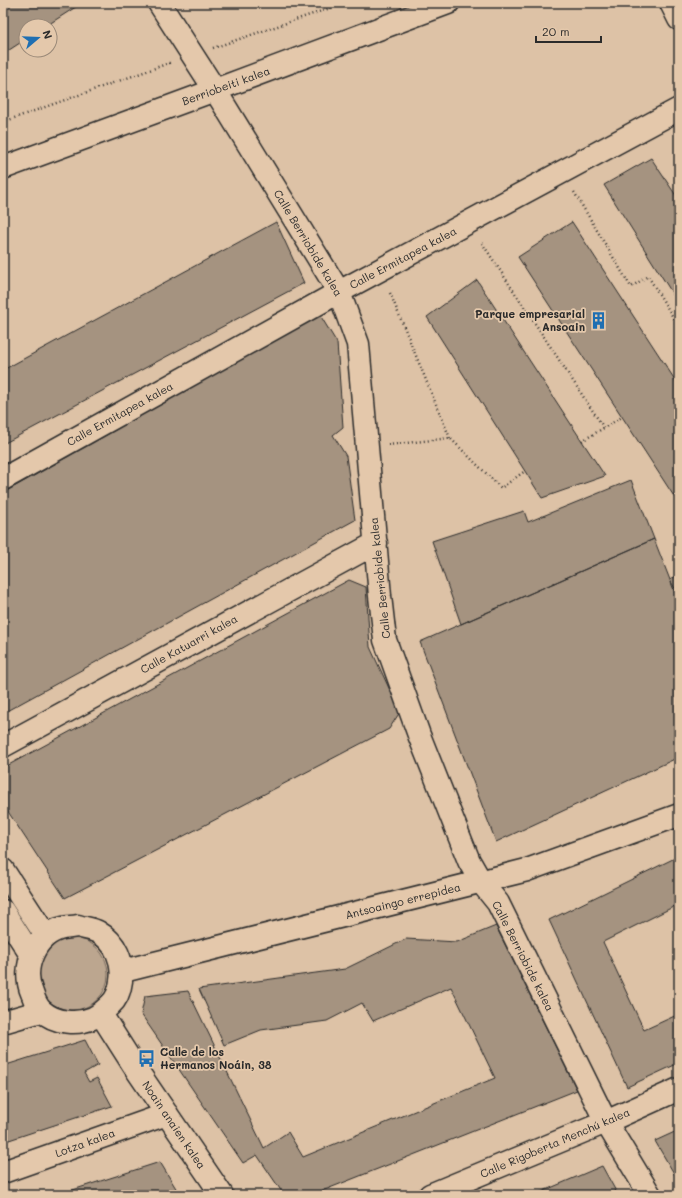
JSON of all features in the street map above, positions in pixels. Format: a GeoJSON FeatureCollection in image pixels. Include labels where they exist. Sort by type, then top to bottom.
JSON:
{"type":"FeatureCollection","features":[{"type":"Feature","properties":{"kind":"street","name":"Calle Berriobide kalea"},"geometry":{"type":"LineString","coordinates":[[159,3],[215,90],[338,292],[358,344],[385,640],[419,735],[469,860],[482,882],[498,903],[606,1122],[650,1195]]}},
{"type":"Feature","properties":{"kind":"street","name":"Berriobeiti kalea"},"geometry":{"type":"LineString","coordinates":[[3,168],[448,3]]}},
{"type":"Feature","properties":{"kind":"street"},"geometry":{"type":"LineString","coordinates":[[671,3],[679,19]]}},
{"type":"Feature","properties":{"kind":"street","name":"Calle Ermitapea kalea"},"geometry":{"type":"LineString","coordinates":[[3,479],[338,292],[679,109]]}},
{"type":"Feature","properties":{"kind":"street","name":"Calle Katuarri kalea"},"geometry":{"type":"LineString","coordinates":[[3,746],[376,543]]}},
{"type":"Feature","properties":{"kind":"street","name":"Antsoaingo errepidea"},"geometry":{"type":"LineString","coordinates":[[123,971],[527,870],[679,815]]}},
{"type":"Feature","properties":{"kind":"street"},"geometry":{"type":"LineString","coordinates":[[3,870],[46,936]]}},
{"type":"Feature","properties":{"kind":"street"},"geometry":{"type":"LineString","coordinates":[[3,911],[31,955]]}},
{"type":"Feature","properties":{"kind":"street"},"geometry":{"type":"LineString","coordinates":[[78,926],[98,932],[111,942],[119,955],[123,971],[120,991],[113,1003],[101,1014],[92,1019],[73,1022],[53,1019],[40,1010],[28,985],[28,969],[31,955],[46,936],[62,928],[78,926]]}},
{"type":"Feature","properties":{"kind":"street"},"geometry":{"type":"LineString","coordinates":[[3,1022],[40,1010]]}},
{"type":"Feature","properties":{"kind":"street","name":"Noain anaien kalea"},"geometry":{"type":"LineString","coordinates":[[101,1014],[222,1195]]}},
{"type":"Feature","properties":{"kind":"street","name":"Calle Rigoberta Menchú kalea"},"geometry":{"type":"LineString","coordinates":[[430,1195],[606,1122],[679,1089]]}},
{"type":"Feature","properties":{"kind":"street","name":"Lotza kalea"},"geometry":{"type":"LineString","coordinates":[[3,1172],[167,1114]]}},
{"type":"Feature","properties":{"kind":"path"},"geometry":{"type":"LineString","coordinates":[[574,192],[631,287],[648,276],[679,327]]}},
{"type":"Feature","properties":{"kind":"path"},"geometry":{"type":"LineString","coordinates":[[482,243],[604,428]]}},
{"type":"Feature","properties":{"kind":"path"},"geometry":{"type":"LineString","coordinates":[[390,293],[450,438],[501,488],[525,471]]}},
{"type":"Feature","properties":{"kind":"path"},"geometry":{"type":"LineString","coordinates":[[582,441],[622,417]]}},
{"type":"Feature","properties":{"kind":"path"},"geometry":{"type":"LineString","coordinates":[[387,445],[450,438]]}},
{"type":"Feature","properties":{"kind":"shaded area"},"geometry":{"type":"Polygon","coordinates":[[[72,938],[92,944],[102,954],[108,974],[102,994],[92,1004],[72,1010],[52,1004],[42,994],[36,974],[42,954],[52,944],[72,938]]]}},
{"type":"Feature","properties":{"kind":"building"},"geometry":{"type":"Polygon","coordinates":[[[6,3],[82,3],[58,18],[18,18],[18,44],[3,54],[3,5],[6,3]]]}},
{"type":"Feature","properties":{"kind":"building"},"geometry":{"type":"Polygon","coordinates":[[[651,158],[679,200],[679,304],[604,185],[651,158]]]}},
{"type":"Feature","properties":{"kind":"building"},"geometry":{"type":"Polygon","coordinates":[[[276,222],[304,283],[3,444],[3,370],[276,222]]]}},
{"type":"Feature","properties":{"kind":"building","name":"Parque empresarial Ansoain"},"geometry":{"type":"Polygon","coordinates":[[[572,222],[679,386],[679,504],[518,257],[572,222]]]}},
{"type":"Feature","properties":{"kind":"building","name":"Parque empresarial Ansoain"},"geometry":{"type":"Polygon","coordinates":[[[477,280],[605,476],[542,498],[427,317],[477,280]]]}},
{"type":"Feature","properties":{"kind":"building"},"geometry":{"type":"Polygon","coordinates":[[[320,315],[337,343],[343,427],[333,435],[346,456],[355,520],[3,713],[3,493],[320,315]]]}},
{"type":"Feature","properties":{"kind":"building"},"geometry":{"type":"Polygon","coordinates":[[[631,480],[654,539],[461,624],[432,541],[524,511],[528,522],[631,480]]]}},
{"type":"Feature","properties":{"kind":"building"},"geometry":{"type":"Polygon","coordinates":[[[654,539],[679,603],[679,757],[496,842],[420,642],[654,539]]]}},
{"type":"Feature","properties":{"kind":"building"},"geometry":{"type":"Polygon","coordinates":[[[679,574],[679,595],[670,580],[679,574]]]}},
{"type":"Feature","properties":{"kind":"building"},"geometry":{"type":"Polygon","coordinates":[[[349,580],[366,587],[370,647],[400,712],[389,729],[65,898],[3,804],[3,768],[349,580]]]}},
{"type":"Feature","properties":{"kind":"building"},"geometry":{"type":"Polygon","coordinates":[[[679,856],[679,904],[603,942],[644,1030],[679,1014],[679,1063],[627,1087],[549,920],[679,856]]]}},
{"type":"Feature","properties":{"kind":"building"},"geometry":{"type":"Polygon","coordinates":[[[496,926],[577,1090],[312,1195],[284,1195],[257,1155],[243,1163],[141,1014],[145,996],[188,991],[264,1148],[288,1132],[303,1157],[495,1078],[451,987],[373,1021],[362,1003],[327,1021],[261,1030],[224,1045],[199,989],[345,969],[406,939],[457,942],[496,926]]]}},
{"type":"Feature","properties":{"kind":"building"},"geometry":{"type":"Polygon","coordinates":[[[85,1040],[98,1065],[84,1073],[89,1082],[97,1078],[112,1106],[3,1142],[3,1066],[85,1040]]]}},
{"type":"Feature","properties":{"kind":"building"},"geometry":{"type":"Polygon","coordinates":[[[679,1130],[679,1182],[655,1141],[679,1130]]]}},
{"type":"Feature","properties":{"kind":"building"},"geometry":{"type":"Polygon","coordinates":[[[160,1162],[180,1195],[57,1195],[160,1162]]]}},
{"type":"Feature","properties":{"kind":"building"},"geometry":{"type":"Polygon","coordinates":[[[602,1166],[618,1195],[534,1195],[602,1166]]]}},
{"type":"Feature","properties":{"kind":"place","name":"Parque empresarial Ansoain"},"geometry":{"type":"Point","coordinates":[598,320]}},
{"type":"Feature","properties":{"kind":"place","name":"Calle de los Hermanos Noáin, 38"},"geometry":{"type":"Point","coordinates":[147,1058]}}]}
